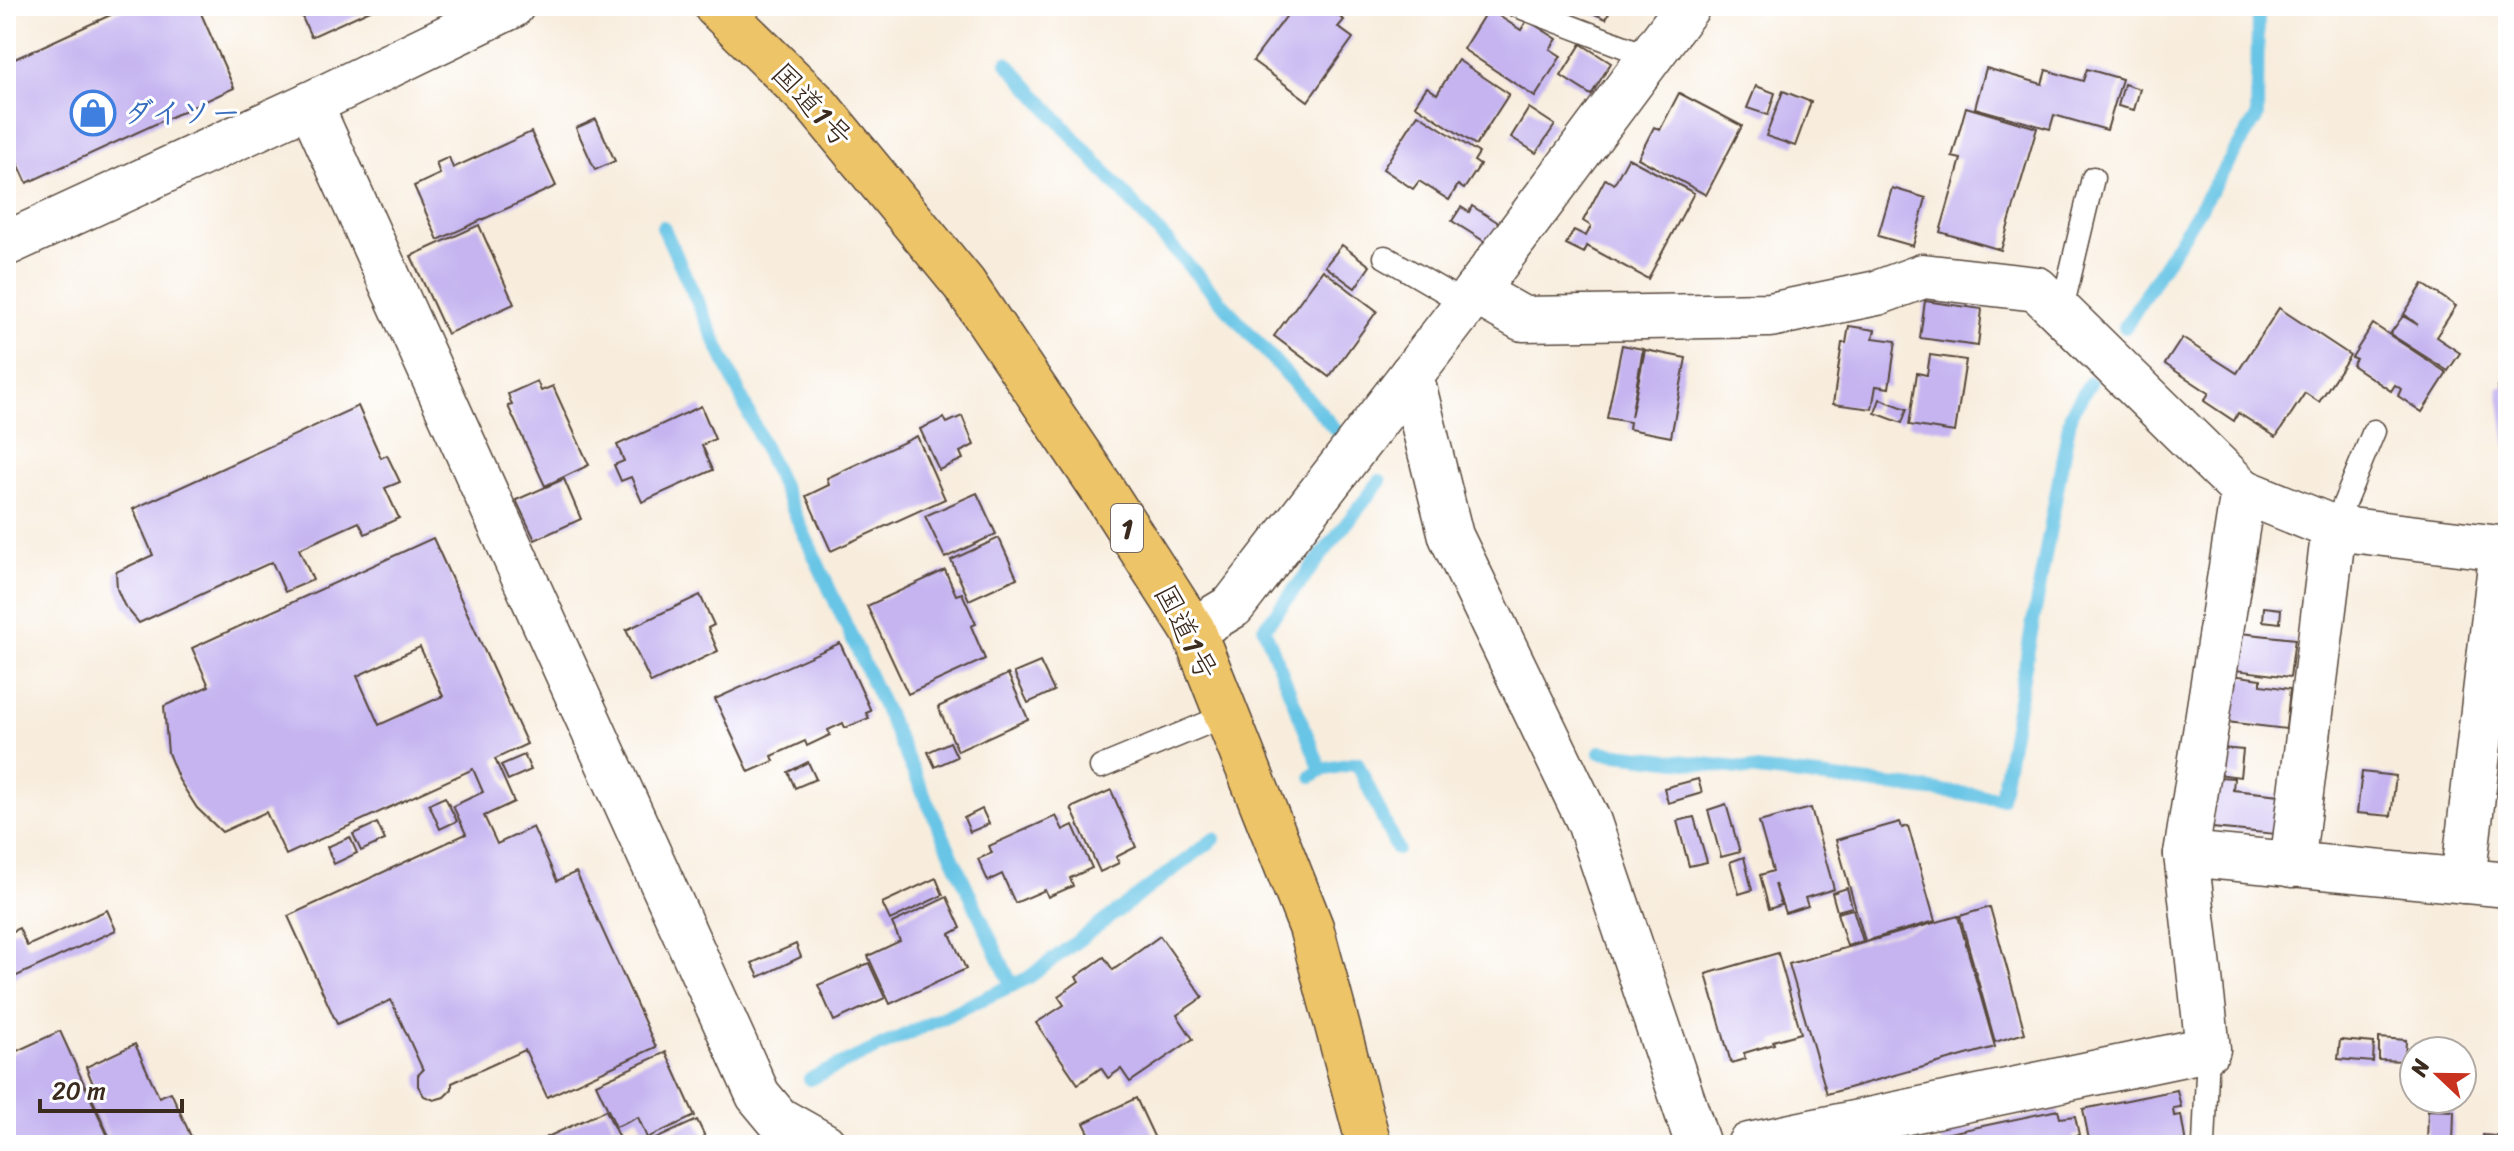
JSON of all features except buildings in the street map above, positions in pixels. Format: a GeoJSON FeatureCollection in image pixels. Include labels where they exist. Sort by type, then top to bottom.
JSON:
{"type":"FeatureCollection","features":[{"type":"Feature","properties":{"kind":"highway","name":"国道1号"},"geometry":{"type":"LineString","coordinates":[[716,6],[815,103],[964,284],[1193,630],[1311,927],[1369,1145]]}},
{"type":"Feature","properties":{"kind":"street"},"geometry":{"type":"LineString","coordinates":[[6,244],[310,104],[512,6]]}},
{"type":"Feature","properties":{"kind":"street"},"geometry":{"type":"LineString","coordinates":[[1193,630],[1233,606],[1471,298],[1688,6]]}},
{"type":"Feature","properties":{"kind":"street"},"geometry":{"type":"LineString","coordinates":[[310,104],[758,1095],[778,1119],[824,1145]]}},
{"type":"Feature","properties":{"kind":"street"},"geometry":{"type":"LineString","coordinates":[[1471,298],[1523,319],[1770,315],[1877,293],[1923,276],[2037,289],[2243,491],[2334,528],[2505,548],[2463,881]]}},
{"type":"Feature","properties":{"kind":"street"},"geometry":{"type":"LineString","coordinates":[[1411,375],[1451,536],[1589,822],[1698,1145]]}},
{"type":"Feature","properties":{"kind":"street"},"geometry":{"type":"LineString","coordinates":[[1768,1143],[2208,1049],[2186,854],[2243,491]]}},
{"type":"Feature","properties":{"kind":"street"},"geometry":{"type":"LineString","coordinates":[[2292,865],[2334,528]]}},
{"type":"Feature","properties":{"kind":"street"},"geometry":{"type":"LineString","coordinates":[[2186,854],[2508,885]]}},
{"type":"Feature","properties":{"kind":"lane"},"geometry":{"type":"LineString","coordinates":[[1517,6],[1651,57]]}},
{"type":"Feature","properties":{"kind":"lane"},"geometry":{"type":"LineString","coordinates":[[2061,313],[2093,178]]}},
{"type":"Feature","properties":{"kind":"lane"},"geometry":{"type":"LineString","coordinates":[[1385,257],[1471,298]]}},
{"type":"Feature","properties":{"kind":"lane"},"geometry":{"type":"LineString","coordinates":[[2334,528],[2374,431]]}},
{"type":"Feature","properties":{"kind":"lane"},"geometry":{"type":"LineString","coordinates":[[1101,767],[1227,715]]}},
{"type":"Feature","properties":{"kind":"lane"},"geometry":{"type":"LineString","coordinates":[[2204,1145],[2208,1049]]}},
{"type":"Feature","properties":{"kind":"waterway"},"geometry":{"type":"LineString","coordinates":[[2125,327],[2257,117],[2258,6]]}},
{"type":"Feature","properties":{"kind":"waterway"},"geometry":{"type":"LineString","coordinates":[[1007,63],[1337,431]]}},
{"type":"Feature","properties":{"kind":"waterway"},"geometry":{"type":"LineString","coordinates":[[663,227],[1012,986]]}},
{"type":"Feature","properties":{"kind":"waterway"},"geometry":{"type":"LineString","coordinates":[[1600,752],[2001,798],[2071,413],[2090,383]]}},
{"type":"Feature","properties":{"kind":"waterway"},"geometry":{"type":"LineString","coordinates":[[1321,770],[1264,628],[1380,481]]}},
{"type":"Feature","properties":{"kind":"waterway"},"geometry":{"type":"LineString","coordinates":[[1312,776],[1321,770],[1357,763],[1397,849]]}},
{"type":"Feature","properties":{"kind":"waterway"},"geometry":{"type":"LineString","coordinates":[[810,1079],[1028,978],[1214,839]]}},
{"type":"Feature","properties":{"kind":"place","name":"ダイソー"},"geometry":{"type":"Point","coordinates":[93,113]}}]}
